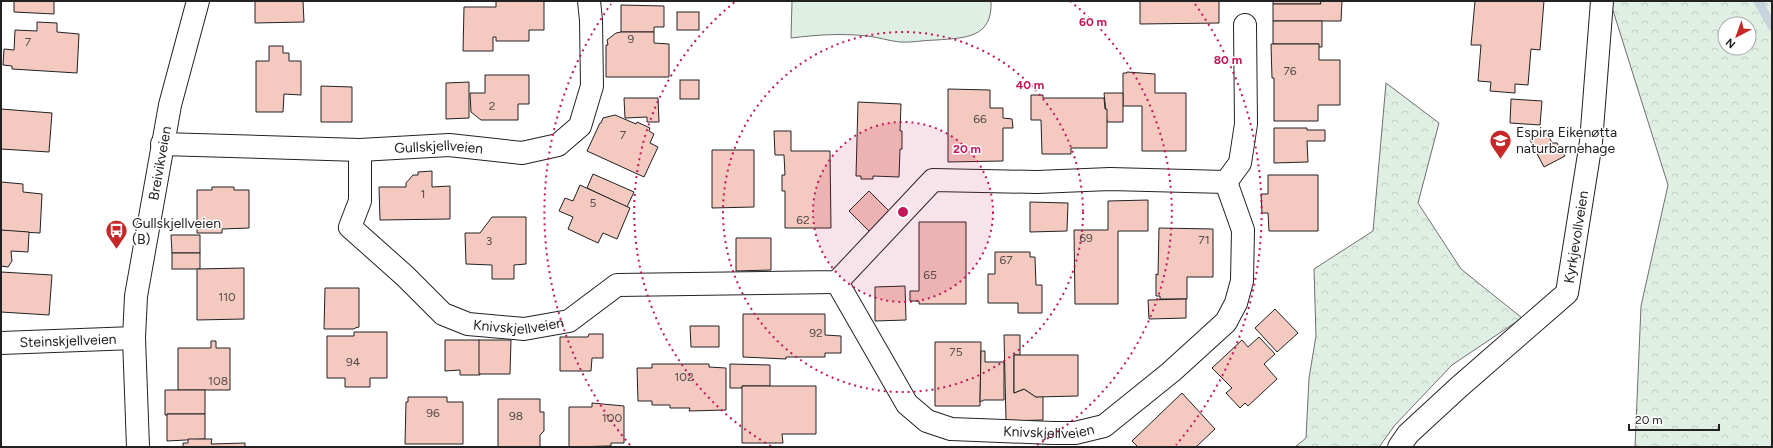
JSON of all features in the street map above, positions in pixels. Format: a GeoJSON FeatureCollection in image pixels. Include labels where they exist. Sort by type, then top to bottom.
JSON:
{"type":"FeatureCollection","features":[{"type":"Feature","properties":{"kind":"street","name":"Breivikveien"},"geometry":{"type":"LineString","coordinates":[[138,447],[134,338],[136,296],[170,105],[198,1]]}},
{"type":"Feature","properties":{"kind":"street","name":"Gullskjellveien"},"geometry":{"type":"LineString","coordinates":[[162,144],[360,150],[449,145],[522,153],[558,145],[580,126],[592,86],[591,20],[589,1]]}},
{"type":"Feature","properties":{"kind":"street","name":"Kyrkjevollveien"},"geometry":{"type":"LineString","coordinates":[[1400,447],[1408,434],[1459,387],[1567,293],[1592,142],[1602,1]]}},
{"type":"Feature","properties":{"kind":"street"},"geometry":{"type":"LineString","coordinates":[[837,282],[932,180],[1037,182],[1110,179],[1226,182],[1240,163],[1246,124],[1245,25]]}},
{"type":"Feature","properties":{"kind":"street","name":"Knivskjellveien"},"geometry":{"type":"LineString","coordinates":[[360,150],[360,201],[350,227],[406,276],[443,314],[468,324],[524,328],[569,321],[617,285],[837,282],[907,404],[927,421],[951,429],[1053,433],[1075,433],[1104,426],[1171,372],[1226,322],[1236,303],[1242,281],[1243,230],[1226,182]]}},
{"type":"Feature","properties":{"kind":"street","name":"Steinskjellveien"},"geometry":{"type":"LineString","coordinates":[[1,343],[134,338]]}},
{"type":"Feature","properties":{"kind":"green space"},"geometry":{"type":"Polygon","coordinates":[[[792,1],[991,1],[990,13],[987,22],[982,29],[975,34],[967,37],[904,42],[848,35],[819,35],[791,38],[792,1]]]}},
{"type":"Feature","properties":{"kind":"green space"},"geometry":{"type":"Polygon","coordinates":[[[1610,1],[1772,1],[1772,447],[1635,447],[1641,306],[1668,185],[1610,1]]]}},
{"type":"Feature","properties":{"kind":"green space"},"geometry":{"type":"Polygon","coordinates":[[[1386,83],[1439,123],[1418,203],[1461,269],[1522,318],[1452,365],[1395,425],[1379,447],[1295,447],[1306,438],[1309,378],[1316,336],[1314,269],[1373,231],[1386,83]]]}},
{"type":"Feature","properties":{"kind":"building"},"geometry":{"type":"Polygon","coordinates":[[[14,1],[54,1],[54,14],[14,12],[14,1]]]}},
{"type":"Feature","properties":{"kind":"building"},"geometry":{"type":"Polygon","coordinates":[[[255,1],[303,1],[304,22],[255,23],[255,1]]]}},
{"type":"Feature","properties":{"kind":"building"},"geometry":{"type":"Polygon","coordinates":[[[496,1],[544,1],[544,30],[529,30],[529,41],[496,41],[496,37],[493,37],[493,51],[463,51],[464,7],[496,7],[496,1]]]}},
{"type":"Feature","properties":{"kind":"building"},"geometry":{"type":"Polygon","coordinates":[[[1140,1],[1219,1],[1219,23],[1140,24],[1140,1]]]}},
{"type":"Feature","properties":{"kind":"building"},"geometry":{"type":"Polygon","coordinates":[[[1273,1],[1320,1],[1321,4],[1273,4],[1273,1]]]}},
{"type":"Feature","properties":{"kind":"building"},"geometry":{"type":"Polygon","coordinates":[[[1320,1],[1342,1],[1341,21],[1273,21],[1273,4],[1321,4],[1320,1]]]}},
{"type":"Feature","properties":{"kind":"building"},"geometry":{"type":"Polygon","coordinates":[[[1475,1],[1544,1],[1540,50],[1531,49],[1528,85],[1515,84],[1515,93],[1490,91],[1491,82],[1478,81],[1481,45],[1471,45],[1475,1]]]}},
{"type":"Feature","properties":{"kind":"building"},"geometry":{"type":"Polygon","coordinates":[[[621,5],[664,6],[664,27],[654,27],[654,32],[621,32],[621,5]]]}},
{"type":"Feature","properties":{"kind":"building"},"geometry":{"type":"Polygon","coordinates":[[[677,12],[699,12],[699,30],[677,30],[677,12]]]}},
{"type":"Feature","properties":{"kind":"building"},"geometry":{"type":"Polygon","coordinates":[[[1273,21],[1322,21],[1322,47],[1318,47],[1319,44],[1273,44],[1273,21]]]}},
{"type":"Feature","properties":{"kind":"building"},"geometry":{"type":"Polygon","coordinates":[[[37,22],[57,23],[57,32],[79,34],[77,73],[12,69],[12,66],[3,65],[4,49],[14,50],[15,30],[37,31],[37,22]]]}},
{"type":"Feature","properties":{"kind":"building"},"geometry":{"type":"Polygon","coordinates":[[[654,32],[654,43],[669,44],[669,77],[606,77],[607,40],[616,33],[654,32]]]}},
{"type":"Feature","properties":{"kind":"building"},"geometry":{"type":"Polygon","coordinates":[[[1271,44],[1319,44],[1319,60],[1340,60],[1340,105],[1318,105],[1318,121],[1274,121],[1274,78],[1272,78],[1271,44]]]}},
{"type":"Feature","properties":{"kind":"building"},"geometry":{"type":"Polygon","coordinates":[[[269,46],[283,46],[283,53],[289,53],[289,61],[301,61],[301,95],[284,94],[283,112],[256,112],[256,61],[269,61],[269,46]]]}},
{"type":"Feature","properties":{"kind":"building"},"geometry":{"type":"Polygon","coordinates":[[[1123,73],[1155,74],[1155,93],[1186,93],[1186,151],[1142,151],[1142,106],[1123,106],[1123,73]]]}},
{"type":"Feature","properties":{"kind":"building"},"geometry":{"type":"Polygon","coordinates":[[[485,75],[529,75],[529,104],[518,104],[518,120],[481,120],[471,112],[470,93],[485,93],[485,75]]]}},
{"type":"Feature","properties":{"kind":"building"},"geometry":{"type":"Polygon","coordinates":[[[680,80],[699,80],[699,99],[680,99],[680,80]]]}},
{"type":"Feature","properties":{"kind":"building"},"geometry":{"type":"Polygon","coordinates":[[[469,82],[469,118],[446,119],[446,83],[469,82]]]}},
{"type":"Feature","properties":{"kind":"building"},"geometry":{"type":"Polygon","coordinates":[[[321,86],[352,87],[352,122],[321,122],[321,86]]]}},
{"type":"Feature","properties":{"kind":"building"},"geometry":{"type":"Polygon","coordinates":[[[948,89],[990,90],[990,108],[1003,108],[1003,118],[1012,119],[1013,128],[1003,128],[1003,161],[948,162],[948,89]]]}},
{"type":"Feature","properties":{"kind":"building"},"geometry":{"type":"Polygon","coordinates":[[[1104,93],[1123,93],[1123,122],[1107,122],[1104,93]]]}},
{"type":"Feature","properties":{"kind":"building"},"geometry":{"type":"Polygon","coordinates":[[[1031,95],[1043,95],[1043,98],[1104,98],[1105,109],[1107,109],[1107,148],[1071,148],[1071,154],[1042,154],[1041,120],[1031,120],[1031,95]]]}},
{"type":"Feature","properties":{"kind":"building"},"geometry":{"type":"Polygon","coordinates":[[[624,98],[658,98],[659,122],[647,122],[647,117],[625,118],[624,98]]]}},
{"type":"Feature","properties":{"kind":"building"},"geometry":{"type":"Polygon","coordinates":[[[1511,99],[1542,101],[1540,125],[1510,123],[1511,99]]]}},
{"type":"Feature","properties":{"kind":"building"},"geometry":{"type":"Polygon","coordinates":[[[858,102],[901,104],[900,131],[902,131],[902,149],[900,149],[899,177],[873,176],[873,179],[861,179],[861,176],[856,176],[858,102]]]}},
{"type":"Feature","properties":{"kind":"building"},"geometry":{"type":"Polygon","coordinates":[[[1,109],[52,113],[49,152],[1,149],[1,109]]]}},
{"type":"Feature","properties":{"kind":"building"},"geometry":{"type":"Polygon","coordinates":[[[615,115],[650,128],[649,131],[654,134],[650,143],[658,147],[644,177],[587,151],[603,118],[615,115]]]}},
{"type":"Feature","properties":{"kind":"building"},"geometry":{"type":"Polygon","coordinates":[[[1274,128],[1307,128],[1307,130],[1325,130],[1325,141],[1307,141],[1308,162],[1274,163],[1274,128]]]}},
{"type":"Feature","properties":{"kind":"building"},"geometry":{"type":"Polygon","coordinates":[[[774,131],[791,131],[791,151],[830,151],[831,228],[785,228],[785,191],[782,191],[782,175],[785,175],[784,155],[775,155],[774,131]]]}},
{"type":"Feature","properties":{"kind":"building"},"geometry":{"type":"Polygon","coordinates":[[[1543,133],[1544,135],[1547,133],[1552,143],[1557,143],[1565,156],[1544,167],[1530,140],[1543,133]]]}},
{"type":"Feature","properties":{"kind":"building"},"geometry":{"type":"Polygon","coordinates":[[[712,150],[754,150],[754,207],[712,208],[712,150]]]}},
{"type":"Feature","properties":{"kind":"building"},"geometry":{"type":"Polygon","coordinates":[[[432,171],[432,187],[450,186],[450,219],[380,220],[379,187],[406,187],[406,183],[413,175],[418,175],[418,172],[432,171]]]}},
{"type":"Feature","properties":{"kind":"building"},"geometry":{"type":"Polygon","coordinates":[[[593,174],[634,192],[627,207],[587,188],[593,174]]]}},
{"type":"Feature","properties":{"kind":"building"},"geometry":{"type":"Polygon","coordinates":[[[1268,175],[1318,175],[1318,231],[1269,231],[1268,213],[1262,213],[1261,194],[1268,194],[1268,175]]]}},
{"type":"Feature","properties":{"kind":"building"},"geometry":{"type":"Polygon","coordinates":[[[1,182],[23,184],[23,192],[42,194],[40,233],[1,231],[1,182]]]}},
{"type":"Feature","properties":{"kind":"building"},"geometry":{"type":"Polygon","coordinates":[[[580,185],[630,208],[617,239],[603,233],[598,243],[568,229],[573,217],[559,211],[565,198],[573,201],[580,185]]]}},
{"type":"Feature","properties":{"kind":"building"},"geometry":{"type":"Polygon","coordinates":[[[212,187],[234,187],[234,190],[249,190],[249,228],[222,229],[222,233],[197,233],[197,190],[212,190],[212,187]]]}},
{"type":"Feature","properties":{"kind":"building"},"geometry":{"type":"Polygon","coordinates":[[[869,191],[891,213],[871,233],[849,211],[869,191]]]}},
{"type":"Feature","properties":{"kind":"building"},"geometry":{"type":"Polygon","coordinates":[[[1148,200],[1148,231],[1118,231],[1118,304],[1075,304],[1074,230],[1108,230],[1108,201],[1148,200]]]}},
{"type":"Feature","properties":{"kind":"building"},"geometry":{"type":"Polygon","coordinates":[[[1030,202],[1068,203],[1067,231],[1030,232],[1030,202]]]}},
{"type":"Feature","properties":{"kind":"building"},"geometry":{"type":"Polygon","coordinates":[[[492,217],[526,217],[526,264],[514,265],[514,279],[492,279],[492,265],[466,264],[465,233],[480,233],[492,217]]]}},
{"type":"Feature","properties":{"kind":"building"},"geometry":{"type":"Polygon","coordinates":[[[919,222],[966,222],[966,304],[919,304],[919,301],[910,301],[910,291],[919,291],[919,222]]]}},
{"type":"Feature","properties":{"kind":"building"},"geometry":{"type":"Polygon","coordinates":[[[1159,228],[1213,229],[1213,277],[1187,277],[1187,299],[1160,299],[1160,296],[1156,296],[1159,228]]]}},
{"type":"Feature","properties":{"kind":"building"},"geometry":{"type":"Polygon","coordinates":[[[1,230],[29,232],[28,252],[11,251],[12,261],[8,267],[1,266],[1,230]]]}},
{"type":"Feature","properties":{"kind":"building"},"geometry":{"type":"Polygon","coordinates":[[[171,235],[200,235],[200,253],[172,253],[171,235]]]}},
{"type":"Feature","properties":{"kind":"building"},"geometry":{"type":"Polygon","coordinates":[[[736,238],[771,238],[771,270],[736,271],[736,238]]]}},
{"type":"Feature","properties":{"kind":"building"},"geometry":{"type":"Polygon","coordinates":[[[995,252],[1030,252],[1030,257],[1035,257],[1036,285],[1042,285],[1042,313],[1018,313],[1018,303],[988,303],[988,274],[995,274],[995,252]]]}},
{"type":"Feature","properties":{"kind":"building"},"geometry":{"type":"Polygon","coordinates":[[[172,253],[200,253],[200,269],[172,269],[172,253]]]}},
{"type":"Feature","properties":{"kind":"building"},"geometry":{"type":"Polygon","coordinates":[[[244,268],[244,319],[197,320],[197,269],[244,268]]]}},
{"type":"Feature","properties":{"kind":"building"},"geometry":{"type":"Polygon","coordinates":[[[1,272],[52,275],[49,315],[1,312],[1,272]]]}},
{"type":"Feature","properties":{"kind":"building"},"geometry":{"type":"Polygon","coordinates":[[[905,286],[906,320],[875,321],[875,287],[905,286]]]}},
{"type":"Feature","properties":{"kind":"building"},"geometry":{"type":"Polygon","coordinates":[[[325,288],[359,288],[359,327],[354,329],[324,329],[325,288]]]}},
{"type":"Feature","properties":{"kind":"building"},"geometry":{"type":"Polygon","coordinates":[[[1186,299],[1186,318],[1149,319],[1148,300],[1186,299]]]}},
{"type":"Feature","properties":{"kind":"building"},"geometry":{"type":"Polygon","coordinates":[[[1275,309],[1298,333],[1277,352],[1255,328],[1275,309]]]}},
{"type":"Feature","properties":{"kind":"building"},"geometry":{"type":"Polygon","coordinates":[[[743,314],[825,314],[825,335],[841,336],[841,353],[825,353],[825,357],[786,357],[786,359],[743,357],[743,314]]]}},
{"type":"Feature","properties":{"kind":"building"},"geometry":{"type":"Polygon","coordinates":[[[690,326],[719,326],[719,347],[691,347],[690,326]]]}},
{"type":"Feature","properties":{"kind":"building"},"geometry":{"type":"Polygon","coordinates":[[[354,332],[387,332],[387,378],[370,378],[370,387],[345,387],[345,378],[327,378],[327,336],[354,336],[354,332]]]}},
{"type":"Feature","properties":{"kind":"building"},"geometry":{"type":"Polygon","coordinates":[[[589,334],[603,334],[603,358],[592,358],[591,371],[560,371],[560,337],[588,337],[589,334]]]}},
{"type":"Feature","properties":{"kind":"building"},"geometry":{"type":"Polygon","coordinates":[[[1004,335],[1020,335],[1020,355],[1014,355],[1014,393],[1024,389],[1036,397],[1043,396],[1043,420],[1006,421],[1004,335]]]}},
{"type":"Feature","properties":{"kind":"building"},"geometry":{"type":"Polygon","coordinates":[[[1259,337],[1275,354],[1264,364],[1277,379],[1248,406],[1245,403],[1240,408],[1226,393],[1232,388],[1212,368],[1242,340],[1248,347],[1259,337]]]}},
{"type":"Feature","properties":{"kind":"building"},"geometry":{"type":"Polygon","coordinates":[[[445,340],[480,340],[480,375],[460,375],[460,370],[445,371],[445,340]]]}},
{"type":"Feature","properties":{"kind":"building"},"geometry":{"type":"Polygon","coordinates":[[[479,340],[511,340],[510,374],[479,374],[479,340]]]}},
{"type":"Feature","properties":{"kind":"building"},"geometry":{"type":"Polygon","coordinates":[[[211,341],[216,341],[216,348],[230,348],[230,390],[178,390],[178,348],[211,348],[211,341]]]}},
{"type":"Feature","properties":{"kind":"building"},"geometry":{"type":"Polygon","coordinates":[[[935,342],[981,342],[980,406],[935,406],[935,342]]]}},
{"type":"Feature","properties":{"kind":"building"},"geometry":{"type":"Polygon","coordinates":[[[981,351],[985,351],[985,362],[1004,362],[1004,400],[984,400],[980,402],[981,351]]]}},
{"type":"Feature","properties":{"kind":"building"},"geometry":{"type":"Polygon","coordinates":[[[1014,355],[1078,355],[1078,396],[1036,397],[1024,389],[1014,393],[1014,355]]]}},
{"type":"Feature","properties":{"kind":"building"},"geometry":{"type":"Polygon","coordinates":[[[652,364],[709,364],[709,367],[726,368],[726,410],[689,411],[690,408],[670,408],[670,405],[652,405],[652,401],[638,401],[637,368],[652,368],[652,364]]]}},
{"type":"Feature","properties":{"kind":"building"},"geometry":{"type":"Polygon","coordinates":[[[730,364],[770,365],[770,386],[742,386],[742,388],[730,388],[730,364]]]}},
{"type":"Feature","properties":{"kind":"building"},"geometry":{"type":"Polygon","coordinates":[[[742,386],[816,386],[816,434],[782,434],[783,443],[742,443],[742,386]]]}},
{"type":"Feature","properties":{"kind":"building"},"geometry":{"type":"Polygon","coordinates":[[[165,390],[205,390],[205,414],[165,415],[165,390]]]}},
{"type":"Feature","properties":{"kind":"building"},"geometry":{"type":"Polygon","coordinates":[[[1182,393],[1215,429],[1196,447],[1138,447],[1132,441],[1182,393]]]}},
{"type":"Feature","properties":{"kind":"building"},"geometry":{"type":"Polygon","coordinates":[[[408,397],[447,397],[447,402],[463,402],[463,444],[405,444],[406,402],[408,402],[408,397]]]}},
{"type":"Feature","properties":{"kind":"building"},"geometry":{"type":"Polygon","coordinates":[[[498,399],[540,399],[540,412],[544,412],[544,431],[540,435],[540,447],[498,447],[498,399]]]}},
{"type":"Feature","properties":{"kind":"building"},"geometry":{"type":"Polygon","coordinates":[[[592,403],[624,406],[624,443],[611,443],[611,446],[569,447],[569,407],[592,407],[592,403]]]}},
{"type":"Feature","properties":{"kind":"building"},"geometry":{"type":"Polygon","coordinates":[[[167,414],[205,414],[205,439],[167,441],[167,414]]]}},
{"type":"Feature","properties":{"kind":"building"},"geometry":{"type":"Polygon","coordinates":[[[188,439],[212,439],[211,444],[245,443],[245,447],[183,447],[183,443],[188,443],[188,439]]]}},
{"type":"Feature","properties":{"kind":"waterway"},"geometry":{"type":"LineString","coordinates":[[1758,1],[1772,26]]}},
{"type":"Feature","properties":{"kind":"place","name":"Espira Eikenøtta naturbarnehage"},"geometry":{"type":"Point","coordinates":[1501,160]}},
{"type":"Feature","properties":{"kind":"place","name":"Gullskjellveien (B)"},"geometry":{"type":"Point","coordinates":[116,250]}}]}
